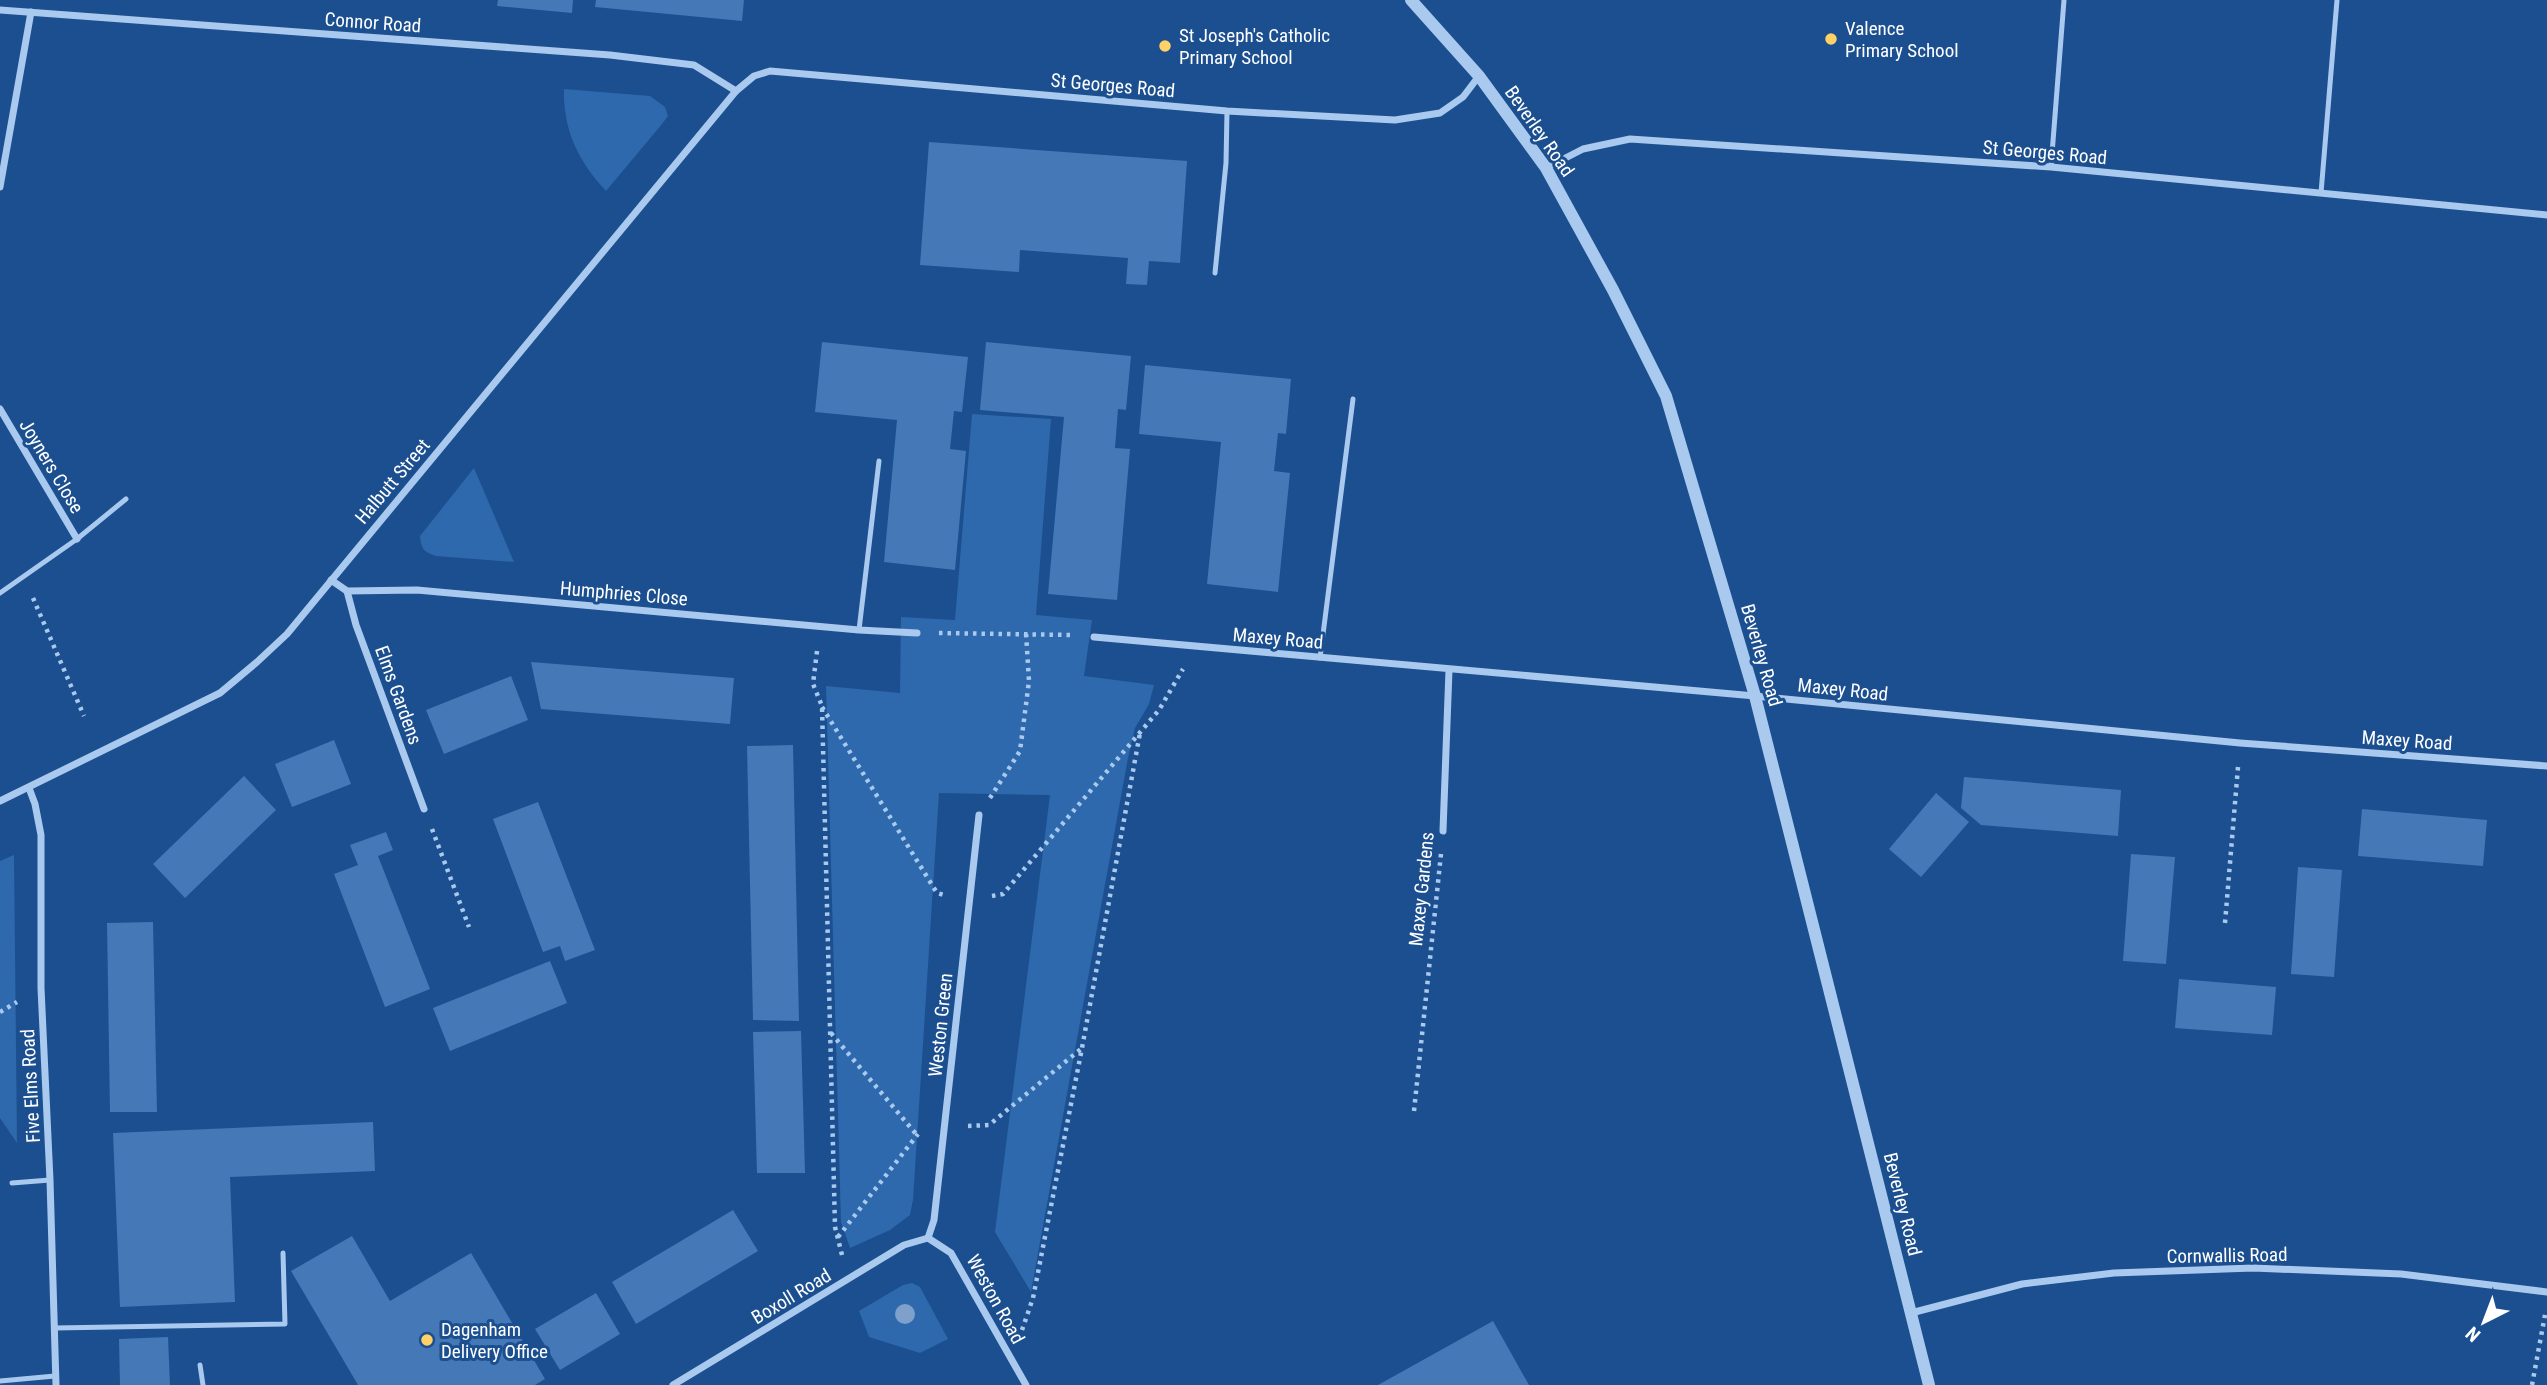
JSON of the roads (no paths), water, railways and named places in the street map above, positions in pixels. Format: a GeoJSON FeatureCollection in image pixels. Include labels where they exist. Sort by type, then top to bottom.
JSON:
{"type":"FeatureCollection","features":[{"type":"Feature","properties":{"kind":"street","name":"Beverley Road"},"geometry":{"type":"LineString","coordinates":[[1411,0],[1479,76],[1546,168],[1613,290],[1666,396],[1755,696],[1929,1385]]}},
{"type":"Feature","properties":{"kind":"street","name":"Connor Road"},"geometry":{"type":"LineString","coordinates":[[0,10],[646,59],[694,65],[736,91]]}},
{"type":"Feature","properties":{"kind":"street"},"geometry":{"type":"LineString","coordinates":[[0,187],[31,12]]}},
{"type":"Feature","properties":{"kind":"street","name":"St Georges Road"},"geometry":{"type":"LineString","coordinates":[[736,91],[754,76],[770,71],[1227,111],[1395,120],[1440,113],[1463,97],[1479,76]]}},
{"type":"Feature","properties":{"kind":"street","name":"Halbutt Street"},"geometry":{"type":"LineString","coordinates":[[0,802],[220,693],[287,634],[736,91]]}},
{"type":"Feature","properties":{"kind":"street","name":"St Georges Road"},"geometry":{"type":"LineString","coordinates":[[1546,168],[1583,149],[1630,139],[2051,167],[2547,215]]}},
{"type":"Feature","properties":{"kind":"street","name":"Joyners Close"},"geometry":{"type":"LineString","coordinates":[[0,409],[77,540]]}},
{"type":"Feature","properties":{"kind":"street"},"geometry":{"type":"LineString","coordinates":[[331,580],[347,592]]}},
{"type":"Feature","properties":{"kind":"street","name":"Humphries Close"},"geometry":{"type":"LineString","coordinates":[[347,592],[417,590],[917,633]]}},
{"type":"Feature","properties":{"kind":"street","name":"Elms Gardens"},"geometry":{"type":"LineString","coordinates":[[347,592],[424,808]]}},
{"type":"Feature","properties":{"kind":"street","name":"Maxey Road"},"geometry":{"type":"LineString","coordinates":[[1094,636],[2240,743],[2547,766]]}},
{"type":"Feature","properties":{"kind":"street","name":"Maxey Gardens"},"geometry":{"type":"LineString","coordinates":[[1443,831],[1449,670]]}},
{"type":"Feature","properties":{"kind":"street","name":"Five Elms Road"},"geometry":{"type":"LineString","coordinates":[[29,788],[41,835],[41,988],[56,1385]]}},
{"type":"Feature","properties":{"kind":"street","name":"Weston Green"},"geometry":{"type":"LineString","coordinates":[[928,1238],[934,1220],[979,815]]}},
{"type":"Feature","properties":{"kind":"street","name":"Boxoll Road"},"geometry":{"type":"LineString","coordinates":[[673,1385],[905,1245],[928,1238]]}},
{"type":"Feature","properties":{"kind":"street","name":"Weston Road"},"geometry":{"type":"LineString","coordinates":[[928,1238],[951,1253],[1026,1385]]}},
{"type":"Feature","properties":{"kind":"street","name":"Cornwallis Road"},"geometry":{"type":"LineString","coordinates":[[1911,1314],[2022,1284],[2114,1273],[2253,1268],[2401,1274],[2547,1293]]}},
{"type":"Feature","properties":{"kind":"lane"},"geometry":{"type":"LineString","coordinates":[[2051,167],[2064,0]]}},
{"type":"Feature","properties":{"kind":"lane"},"geometry":{"type":"LineString","coordinates":[[2321,193],[2337,0]]}},
{"type":"Feature","properties":{"kind":"lane"},"geometry":{"type":"LineString","coordinates":[[1215,273],[1226,163],[1227,111]]}},
{"type":"Feature","properties":{"kind":"lane"},"geometry":{"type":"LineString","coordinates":[[1320,657],[1353,399]]}},
{"type":"Feature","properties":{"kind":"lane"},"geometry":{"type":"LineString","coordinates":[[859,630],[879,461]]}},
{"type":"Feature","properties":{"kind":"lane","name":"Joyners Close"},"geometry":{"type":"LineString","coordinates":[[0,593],[77,540],[126,499]]}},
{"type":"Feature","properties":{"kind":"lane"},"geometry":{"type":"LineString","coordinates":[[12,1183],[50,1180]]}},
{"type":"Feature","properties":{"kind":"lane"},"geometry":{"type":"LineString","coordinates":[[55,1328],[285,1324],[283,1253]]}},
{"type":"Feature","properties":{"kind":"lane"},"geometry":{"type":"LineString","coordinates":[[200,1365],[203,1385]]}},
{"type":"Feature","properties":{"kind":"lane"},"geometry":{"type":"LineString","coordinates":[[0,1381],[55,1376]]}},
{"type":"Feature","properties":{"kind":"place","name":"Valence Primary School"},"geometry":{"type":"Point","coordinates":[1831,39]}},
{"type":"Feature","properties":{"kind":"place","name":"St Joseph's Catholic Primary School"},"geometry":{"type":"Point","coordinates":[1165,46]}},
{"type":"Feature","properties":{"kind":"place","name":"Dagenham Delivery Office"},"geometry":{"type":"Point","coordinates":[427,1340]}}]}
